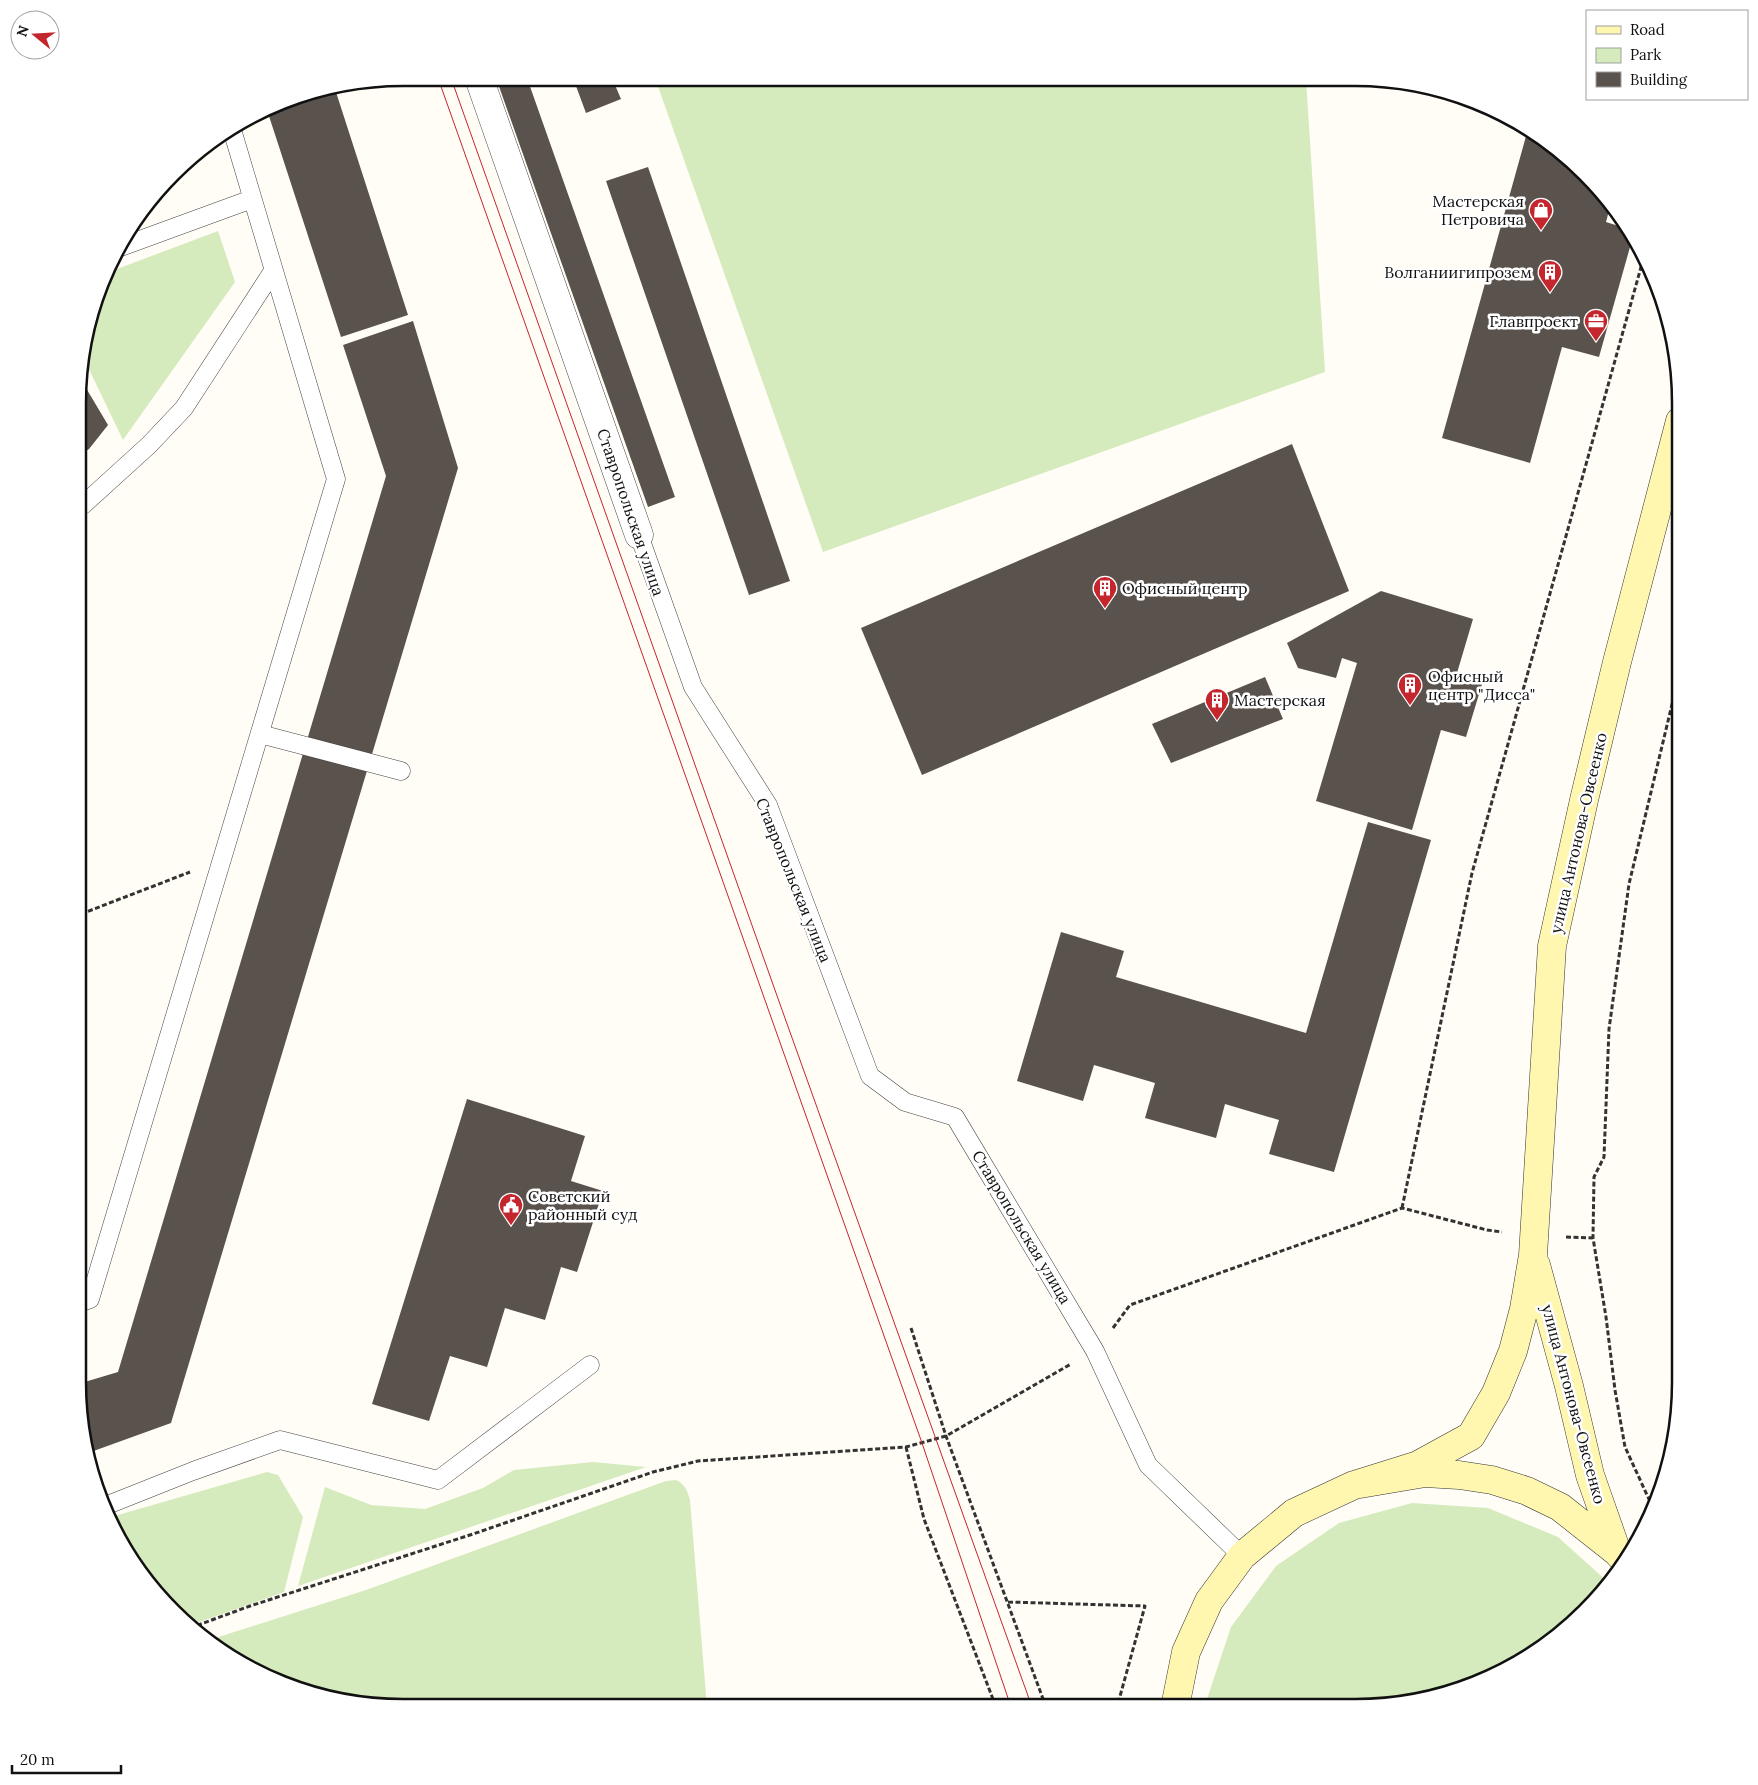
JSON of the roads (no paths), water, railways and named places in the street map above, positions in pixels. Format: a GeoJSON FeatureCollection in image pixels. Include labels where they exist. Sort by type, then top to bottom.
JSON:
{"type":"FeatureCollection","features":[{"type":"Feature","properties":{"kind":"main road","name":"улица Антонова-Овсеенко"},"geometry":{"type":"LineString","coordinates":[[1354,1485],[1418,1465],[1470,1436],[1496,1393],[1514,1351],[1524,1309],[1534,1245],[1552,946],[1610,690],[1672,451]]}},
{"type":"Feature","properties":{"kind":"main road","name":"улица Антонова-Овсеенко"},"geometry":{"type":"LineString","coordinates":[[1534,1245],[1590,1475],[1620,1554]]}},
{"type":"Feature","properties":{"kind":"main road"},"geometry":{"type":"LineString","coordinates":[[1177,1699],[1186,1652],[1209,1601],[1242,1556],[1294,1513],[1354,1485],[1424,1473],[1459,1475],[1492,1480],[1527,1491],[1560,1507],[1620,1555]]}},
{"type":"Feature","properties":{"kind":"street","name":"Ставропольская улица"},"geometry":{"type":"LineString","coordinates":[[481,86],[639,535]]}},
{"type":"Feature","properties":{"kind":"lane"},"geometry":{"type":"LineString","coordinates":[[86,1300],[90,1299],[336,479],[233,136]]}},
{"type":"Feature","properties":{"kind":"lane"},"geometry":{"type":"LineString","coordinates":[[130,244],[252,199]]}},
{"type":"Feature","properties":{"kind":"lane"},"geometry":{"type":"LineString","coordinates":[[86,502],[149,445],[184,408],[273,271]]}},
{"type":"Feature","properties":{"kind":"lane","name":"Ставропольская улица"},"geometry":{"type":"LineString","coordinates":[[639,535],[693,687],[768,805],[870,1076],[905,1102],[955,1117],[1095,1351],[1148,1465],[1242,1556]]}},
{"type":"Feature","properties":{"kind":"lane"},"geometry":{"type":"LineString","coordinates":[[260,734],[401,771]]}},
{"type":"Feature","properties":{"kind":"lane"},"geometry":{"type":"LineString","coordinates":[[111,1504],[193,1471],[280,1440],[438,1480],[590,1366]]}},
{"type":"Feature","properties":{"kind":"tram line"},"geometry":{"type":"LineString","coordinates":[[441,86],[922,1443],[1008,1699]]}},
{"type":"Feature","properties":{"kind":"tram line"},"geometry":{"type":"LineString","coordinates":[[454,86],[1029,1699]]}},
{"type":"Feature","properties":{"kind":"place","name":"Мастерская Петровича"},"geometry":{"type":"Point","coordinates":[1541,231]}},
{"type":"Feature","properties":{"kind":"place","name":"Волганиигипрозем"},"geometry":{"type":"Point","coordinates":[1550,293]}},
{"type":"Feature","properties":{"kind":"place","name":"Главпроект"},"geometry":{"type":"Point","coordinates":[1596,342]}},
{"type":"Feature","properties":{"kind":"place","name":"Офисный центр"},"geometry":{"type":"Point","coordinates":[1105,609]}},
{"type":"Feature","properties":{"kind":"place","name":"Офисный центр \"Дисса\""},"geometry":{"type":"Point","coordinates":[1410,706]}},
{"type":"Feature","properties":{"kind":"place","name":"Мастерская"},"geometry":{"type":"Point","coordinates":[1217,721]}},
{"type":"Feature","properties":{"kind":"place","name":"Советский районный суд"},"geometry":{"type":"Point","coordinates":[511,1226]}}]}
